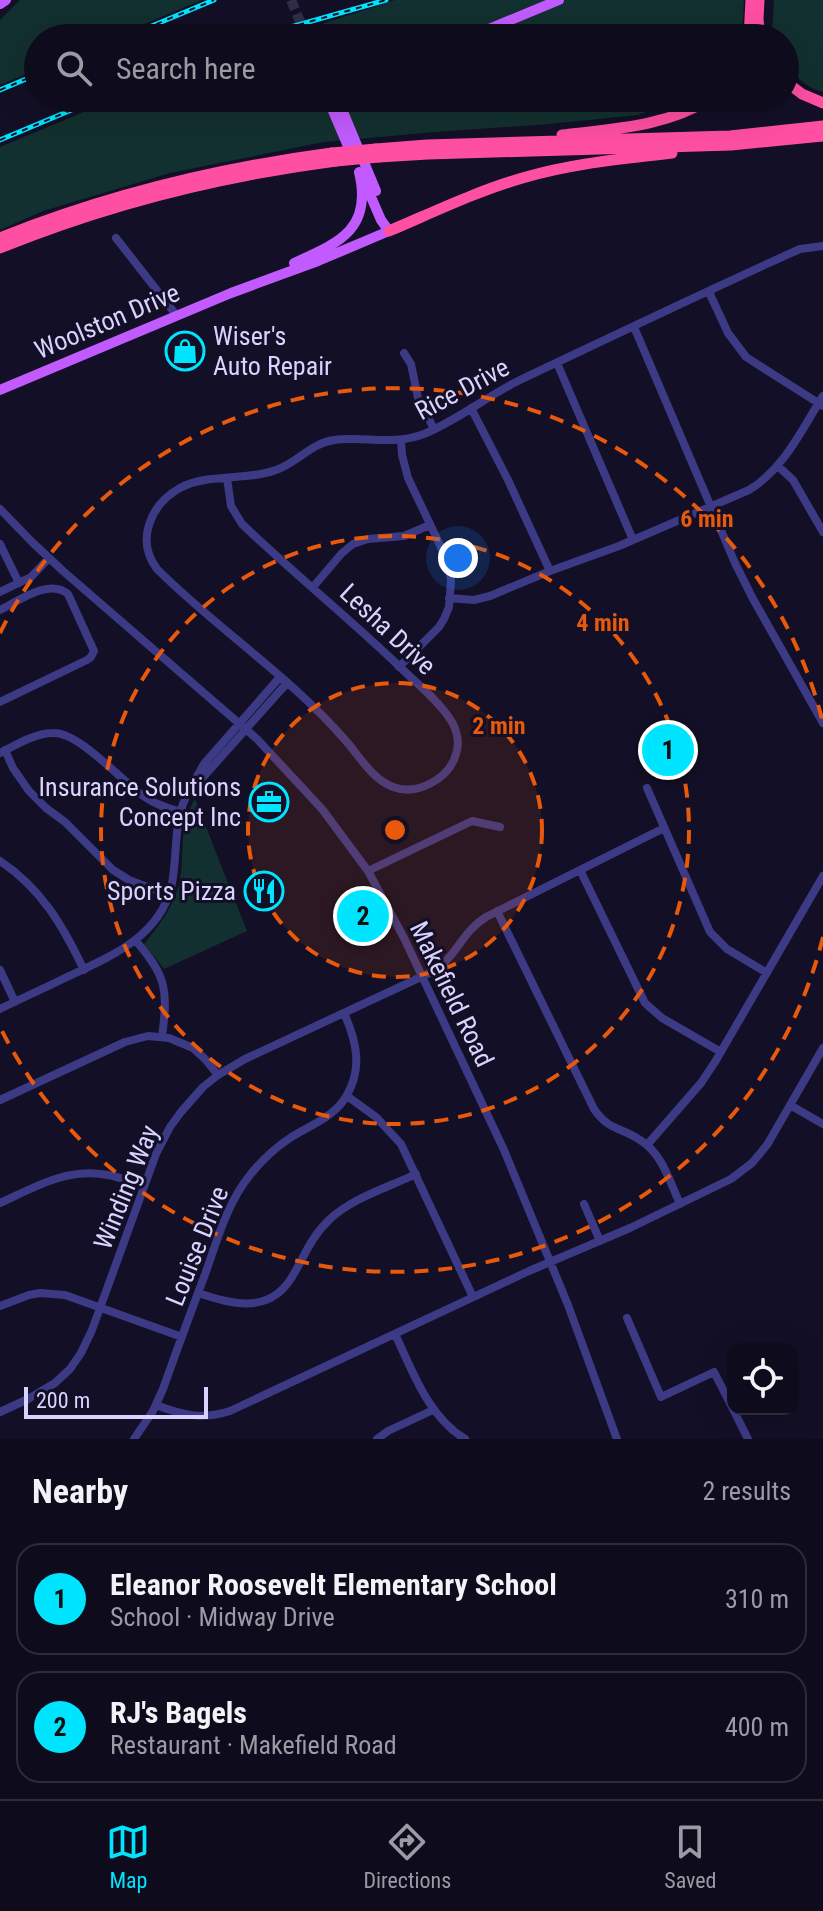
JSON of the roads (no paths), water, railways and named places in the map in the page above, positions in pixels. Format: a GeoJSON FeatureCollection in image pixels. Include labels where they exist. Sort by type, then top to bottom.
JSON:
{"type":"FeatureCollection","features":[{"type":"Feature","properties":{"kind":"highway"},"geometry":{"type":"LineString","coordinates":[[750,24],[751,0]]}},
{"type":"Feature","properties":{"kind":"highway"},"geometry":{"type":"LineString","coordinates":[[759,0],[759,24]]}},
{"type":"Feature","properties":{"kind":"highway"},"geometry":{"type":"LineString","coordinates":[[799,92],[823,103]]}},
{"type":"Feature","properties":{"kind":"highway"},"geometry":{"type":"LineString","coordinates":[[0,238],[95,204],[173,182],[253,165],[490,143],[647,124],[683,112]]}},
{"type":"Feature","properties":{"kind":"highway"},"geometry":{"type":"LineString","coordinates":[[490,143],[730,136],[823,126]]}},
{"type":"Feature","properties":{"kind":"highway"},"geometry":{"type":"LineString","coordinates":[[389,231],[485,191],[536,174],[600,162],[823,136]]}},
{"type":"Feature","properties":{"kind":"highway"},"geometry":{"type":"LineString","coordinates":[[378,153],[754,144]]}},
{"type":"Feature","properties":{"kind":"highway"},"geometry":{"type":"LineString","coordinates":[[0,248],[71,221],[150,197],[334,157]]}},
{"type":"Feature","properties":{"kind":"main road"},"geometry":{"type":"LineString","coordinates":[[0,4],[6,0]]}},
{"type":"Feature","properties":{"kind":"main road"},"geometry":{"type":"LineString","coordinates":[[501,24],[559,0]]}},
{"type":"Feature","properties":{"kind":"main road","name":"Woolston Drive"},"geometry":{"type":"LineString","coordinates":[[333,112],[381,220],[389,231]]}},
{"type":"Feature","properties":{"kind":"main road","name":"Woolston Drive"},"geometry":{"type":"LineString","coordinates":[[343,112],[382,205],[389,231]]}},
{"type":"Feature","properties":{"kind":"main road","name":"Woolston Drive"},"geometry":{"type":"LineString","coordinates":[[0,390],[231,293],[340,240],[352,227],[360,210],[362,188],[359,172]]}},
{"type":"Feature","properties":{"kind":"main road","name":"Woolston Drive"},"geometry":{"type":"LineString","coordinates":[[231,293],[389,231]]}},
{"type":"Feature","properties":{"kind":"street"},"geometry":{"type":"LineString","coordinates":[[116,238],[177,316]]}},
{"type":"Feature","properties":{"kind":"street","name":"Rice Drive"},"geometry":{"type":"LineString","coordinates":[[284,680],[152,563],[146,548],[148,525],[163,501],[183,486],[194,483],[273,471],[327,441],[401,440],[434,429],[503,389],[557,363],[800,249],[823,246]]}},
{"type":"Feature","properties":{"kind":"street"},"geometry":{"type":"LineString","coordinates":[[449,598],[481,599],[633,540],[759,484],[778,466],[821,402],[746,357],[728,333],[709,292]]}},
{"type":"Feature","properties":{"kind":"street"},"geometry":{"type":"LineString","coordinates":[[634,327],[735,563],[823,723]]}},
{"type":"Feature","properties":{"kind":"street"},"geometry":{"type":"LineString","coordinates":[[404,353],[411,364],[418,398],[434,429]]}},
{"type":"Feature","properties":{"kind":"street"},"geometry":{"type":"LineString","coordinates":[[557,363],[633,540]]}},
{"type":"Feature","properties":{"kind":"street"},"geometry":{"type":"LineString","coordinates":[[471,408],[550,571]]}},
{"type":"Feature","properties":{"kind":"street"},"geometry":{"type":"LineString","coordinates":[[399,667],[439,627],[447,614],[451,576],[408,478],[401,440]]}},
{"type":"Feature","properties":{"kind":"street"},"geometry":{"type":"LineString","coordinates":[[778,466],[793,480],[823,532]]}},
{"type":"Feature","properties":{"kind":"street","name":"Lesha Drive"},"geometry":{"type":"LineString","coordinates":[[227,478],[231,506],[242,524],[399,667],[450,719],[458,745],[453,761],[444,774],[433,782],[408,790],[396,788],[380,780],[344,739],[284,680]]}},
{"type":"Feature","properties":{"kind":"street","name":"Makefield Road"},"geometry":{"type":"LineString","coordinates":[[0,509],[49,558],[242,727],[296,780],[368,871],[404,938],[499,1138],[551,1261],[617,1439]]}},
{"type":"Feature","properties":{"kind":"street"},"geometry":{"type":"LineString","coordinates":[[313,587],[353,544],[368,539],[404,536],[430,525]]}},
{"type":"Feature","properties":{"kind":"street"},"geometry":{"type":"LineString","coordinates":[[0,544],[19,583]]}},
{"type":"Feature","properties":{"kind":"street"},"geometry":{"type":"LineString","coordinates":[[0,592],[33,575],[49,558]]}},
{"type":"Feature","properties":{"kind":"street"},"geometry":{"type":"LineString","coordinates":[[33,575],[41,590]]}},
{"type":"Feature","properties":{"kind":"street"},"geometry":{"type":"LineString","coordinates":[[0,610],[41,590],[58,588],[68,594],[92,646],[93,655],[0,702]]}},
{"type":"Feature","properties":{"kind":"street"},"geometry":{"type":"LineString","coordinates":[[0,1009],[112,956],[136,941],[157,917],[168,895],[181,812],[188,793],[204,764],[284,680]]}},
{"type":"Feature","properties":{"kind":"street"},"geometry":{"type":"LineString","coordinates":[[168,895],[129,880],[113,870],[29,791],[3,752],[48,733],[68,736],[82,744],[145,797],[181,812]]}},
{"type":"Feature","properties":{"kind":"street"},"geometry":{"type":"LineString","coordinates":[[647,788],[710,932],[727,949],[767,973]]}},
{"type":"Feature","properties":{"kind":"street"},"geometry":{"type":"LineString","coordinates":[[368,871],[472,821],[500,827]]}},
{"type":"Feature","properties":{"kind":"street","name":"Winding Way"},"geometry":{"type":"LineString","coordinates":[[0,1412],[45,1390],[65,1374],[81,1353],[156,1154],[170,1127],[193,1098],[218,1075],[245,1059],[422,977],[444,964],[477,922],[664,828]]}},
{"type":"Feature","properties":{"kind":"street"},"geometry":{"type":"LineString","coordinates":[[0,861],[29,883],[55,915],[84,970]]}},
{"type":"Feature","properties":{"kind":"street"},"geometry":{"type":"LineString","coordinates":[[580,870],[645,1003],[662,1018],[721,1052]]}},
{"type":"Feature","properties":{"kind":"street"},"geometry":{"type":"LineString","coordinates":[[647,1145],[701,1083],[823,876]]}},
{"type":"Feature","properties":{"kind":"street"},"geometry":{"type":"LineString","coordinates":[[497,911],[598,1116],[610,1126],[647,1145],[660,1161],[680,1204]]}},
{"type":"Feature","properties":{"kind":"street"},"geometry":{"type":"LineString","coordinates":[[136,941],[154,963],[165,987],[162,1037]]}},
{"type":"Feature","properties":{"kind":"street"},"geometry":{"type":"LineString","coordinates":[[0,970],[15,1002]]}},
{"type":"Feature","properties":{"kind":"street"},"geometry":{"type":"LineString","coordinates":[[344,1013],[354,1037],[357,1058],[347,1096],[395,1135],[473,1297]]}},
{"type":"Feature","properties":{"kind":"street"},"geometry":{"type":"LineString","coordinates":[[0,1100],[125,1042],[148,1036],[181,1042],[193,1048],[218,1075]]}},
{"type":"Feature","properties":{"kind":"street"},"geometry":{"type":"LineString","coordinates":[[156,1405],[190,1416],[217,1415],[721,1185],[752,1163],[767,1145],[823,1048]]}},
{"type":"Feature","properties":{"kind":"street","name":"Louise Drive"},"geometry":{"type":"LineString","coordinates":[[134,1439],[156,1405],[227,1214],[248,1177],[278,1146],[330,1115],[347,1096]]}},
{"type":"Feature","properties":{"kind":"street"},"geometry":{"type":"LineString","coordinates":[[790,1105],[823,1124]]}},
{"type":"Feature","properties":{"kind":"street"},"geometry":{"type":"LineString","coordinates":[[0,1203],[56,1178],[78,1173],[106,1174],[144,1187]]}},
{"type":"Feature","properties":{"kind":"street"},"geometry":{"type":"LineString","coordinates":[[198,1293],[246,1305],[274,1295],[289,1282],[312,1239],[337,1212],[416,1174]]}},
{"type":"Feature","properties":{"kind":"street"},"geometry":{"type":"LineString","coordinates":[[584,1204],[600,1241]]}},
{"type":"Feature","properties":{"kind":"street"},"geometry":{"type":"LineString","coordinates":[[0,1306],[40,1293],[65,1295],[182,1337]]}},
{"type":"Feature","properties":{"kind":"street"},"geometry":{"type":"LineString","coordinates":[[627,1318],[661,1397],[714,1372],[727,1397]]}},
{"type":"Feature","properties":{"kind":"street"},"geometry":{"type":"LineString","coordinates":[[395,1334],[433,1410],[465,1439]]}},
{"type":"Feature","properties":{"kind":"street"},"geometry":{"type":"LineString","coordinates":[[377,1439],[433,1410]]}},
{"type":"Feature","properties":{"kind":"street"},"geometry":{"type":"LineString","coordinates":[[736,1415],[748,1439]]}},
{"type":"Feature","properties":{"kind":"tunnel"},"geometry":{"type":"LineString","coordinates":[[291,0],[301,24]]}},
{"type":"Feature","properties":{"kind":"railway"},"geometry":{"type":"LineString","coordinates":[[157,24],[214,0]]}},
{"type":"Feature","properties":{"kind":"railway"},"geometry":{"type":"LineString","coordinates":[[301,24],[386,0]]}},
{"type":"Feature","properties":{"kind":"railway"},"geometry":{"type":"LineString","coordinates":[[0,90],[24,80]]}},
{"type":"Feature","properties":{"kind":"railway"},"geometry":{"type":"LineString","coordinates":[[0,140],[67,112]]}},
{"type":"Feature","properties":{"kind":"place","name":"Wiser's Auto Repair"},"geometry":{"type":"Point","coordinates":[185,351]}},
{"type":"Feature","properties":{"kind":"place","name":"Eleanor Roosevelt Elementary School"},"geometry":{"type":"Point","coordinates":[668,750]}},
{"type":"Feature","properties":{"kind":"place","name":"Insurance Solutions Concept Inc"},"geometry":{"type":"Point","coordinates":[269,802]}},
{"type":"Feature","properties":{"kind":"place","name":"Sports Pizza"},"geometry":{"type":"Point","coordinates":[264,891]}},
{"type":"Feature","properties":{"kind":"place","name":"RJ's Bagels"},"geometry":{"type":"Point","coordinates":[363,916]}}]}
